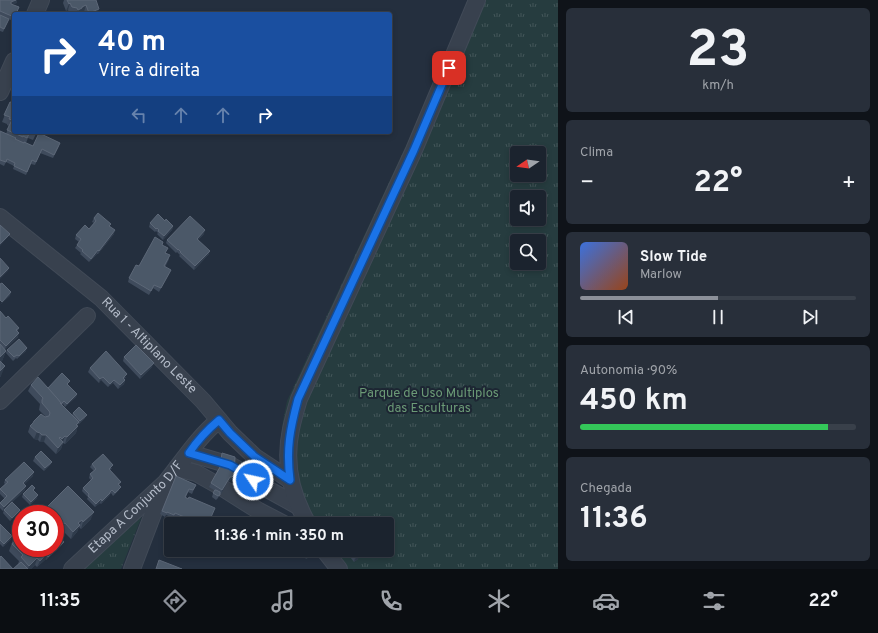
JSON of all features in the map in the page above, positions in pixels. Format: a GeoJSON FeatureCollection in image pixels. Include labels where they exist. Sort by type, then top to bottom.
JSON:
{"type":"FeatureCollection","features":[{"type":"Feature","properties":{"kind":"street"},"geometry":{"type":"LineString","coordinates":[[36,12],[41,0]]}},
{"type":"Feature","properties":{"kind":"street"},"geometry":{"type":"LineString","coordinates":[[302,514],[290,480],[288,459],[290,430],[298,399],[414,150],[477,0]]}},
{"type":"Feature","properties":{"kind":"street"},"geometry":{"type":"LineString","coordinates":[[0,92],[12,65]]}},
{"type":"Feature","properties":{"kind":"street","name":"Rua 1 - Altiplano Leste"},"geometry":{"type":"LineString","coordinates":[[0,217],[101,298],[203,401],[230,433],[255,457],[290,480]]}},
{"type":"Feature","properties":{"kind":"street"},"geometry":{"type":"LineString","coordinates":[[0,401],[87,316]]}},
{"type":"Feature","properties":{"kind":"street","name":"Etapa A Conjunto D/F"},"geometry":{"type":"LineString","coordinates":[[72,569],[166,482],[210,427],[219,420]]}},
{"type":"Feature","properties":{"kind":"street"},"geometry":{"type":"LineString","coordinates":[[193,447],[246,474],[302,514]]}},
{"type":"Feature","properties":{"kind":"street"},"geometry":{"type":"LineString","coordinates":[[177,468],[196,473],[272,517]]}},
{"type":"Feature","properties":{"kind":"street"},"geometry":{"type":"LineString","coordinates":[[132,569],[166,482]]}},
{"type":"Feature","properties":{"kind":"street"},"geometry":{"type":"LineString","coordinates":[[248,504],[260,485]]}},
{"type":"Feature","properties":{"kind":"street"},"geometry":{"type":"LineString","coordinates":[[330,557],[339,569]]}},
{"type":"Feature","properties":{"kind":"green space","name":"Parque de Uso Multiplos das Esculturas"},"geometry":{"type":"Polygon","coordinates":[[[474,0],[558,0],[558,569],[339,569],[330,557],[394,557],[394,517],[303,517],[282,460],[281,437],[287,401],[474,0]]]}},
{"type":"Feature","properties":{"kind":"green space"},"geometry":{"type":"Polygon","coordinates":[[[142,516],[121,569],[82,569],[142,516]]]}},
{"type":"Feature","properties":{"kind":"building"},"geometry":{"type":"Polygon","coordinates":[[[0,0],[16,0],[11,2],[11,4],[19,7],[17,12],[12,12],[12,16],[0,11],[0,0]]]}},
{"type":"Feature","properties":{"kind":"building"},"geometry":{"type":"Polygon","coordinates":[[[67,0],[96,0],[99,9],[89,12],[86,5],[78,10],[77,8],[72,7],[70,3],[69,4],[67,0]]]}},
{"type":"Feature","properties":{"kind":"building"},"geometry":{"type":"Polygon","coordinates":[[[0,15],[9,19],[4,29],[0,27],[0,15]]]}},
{"type":"Feature","properties":{"kind":"building"},"geometry":{"type":"Polygon","coordinates":[[[10,102],[12,103],[12,120],[9,119],[10,117],[4,115],[10,102]]]}},
{"type":"Feature","properties":{"kind":"building"},"geometry":{"type":"Polygon","coordinates":[[[12,120],[12,132],[7,130],[12,120]]]}},
{"type":"Feature","properties":{"kind":"building"},"geometry":{"type":"Polygon","coordinates":[[[0,131],[33,146],[39,134],[60,143],[54,155],[42,149],[36,162],[32,160],[27,172],[14,166],[15,163],[7,159],[6,162],[0,160],[0,131]]]}},
{"type":"Feature","properties":{"kind":"building"},"geometry":{"type":"Polygon","coordinates":[[[16,134],[29,134],[27,138],[16,134]]]}},
{"type":"Feature","properties":{"kind":"building"},"geometry":{"type":"Polygon","coordinates":[[[98,213],[111,224],[109,226],[115,230],[91,259],[77,245],[81,239],[76,235],[85,225],[89,229],[96,221],[94,218],[98,213]]]}},
{"type":"Feature","properties":{"kind":"building"},"geometry":{"type":"Polygon","coordinates":[[[158,214],[173,226],[164,236],[150,223],[158,214]]]}},
{"type":"Feature","properties":{"kind":"building"},"geometry":{"type":"Polygon","coordinates":[[[190,216],[205,230],[197,239],[210,251],[195,266],[167,240],[190,216]]]}},
{"type":"Feature","properties":{"kind":"building"},"geometry":{"type":"Polygon","coordinates":[[[0,225],[10,234],[0,244],[0,225]]]}},
{"type":"Feature","properties":{"kind":"building"},"geometry":{"type":"Polygon","coordinates":[[[155,237],[163,242],[162,245],[168,248],[165,253],[170,255],[164,266],[171,270],[161,288],[154,285],[151,291],[129,278],[136,265],[139,266],[155,237]]]}},
{"type":"Feature","properties":{"kind":"building"},"geometry":{"type":"Polygon","coordinates":[[[0,258],[9,268],[0,277],[0,258]]]}},
{"type":"Feature","properties":{"kind":"building"},"geometry":{"type":"Polygon","coordinates":[[[2,283],[11,292],[2,302],[0,300],[0,284],[2,283]]]}},
{"type":"Feature","properties":{"kind":"building"},"geometry":{"type":"Polygon","coordinates":[[[0,311],[6,318],[8,316],[19,328],[16,330],[19,333],[6,346],[0,340],[0,311]]]}},
{"type":"Feature","properties":{"kind":"building"},"geometry":{"type":"Polygon","coordinates":[[[19,339],[27,348],[19,356],[17,355],[14,357],[7,350],[19,339]]]}},
{"type":"Feature","properties":{"kind":"building"},"geometry":{"type":"Polygon","coordinates":[[[0,344],[6,351],[0,357],[0,344]]]}},
{"type":"Feature","properties":{"kind":"building"},"geometry":{"type":"Polygon","coordinates":[[[136,345],[154,363],[141,375],[124,357],[136,345]]]}},
{"type":"Feature","properties":{"kind":"building"},"geometry":{"type":"Polygon","coordinates":[[[106,351],[127,374],[123,378],[125,380],[120,385],[114,380],[110,384],[103,377],[100,379],[90,368],[106,351]]]}},
{"type":"Feature","properties":{"kind":"building"},"geometry":{"type":"Polygon","coordinates":[[[0,361],[5,366],[0,371],[0,361]]]}},
{"type":"Feature","properties":{"kind":"building"},"geometry":{"type":"Polygon","coordinates":[[[62,373],[70,381],[67,384],[77,394],[67,404],[64,401],[61,404],[48,388],[62,373]]]}},
{"type":"Feature","properties":{"kind":"building"},"geometry":{"type":"Polygon","coordinates":[[[38,377],[60,403],[79,422],[76,425],[78,426],[67,437],[65,436],[62,439],[60,437],[59,438],[63,442],[58,448],[46,435],[42,435],[30,426],[41,414],[45,417],[49,416],[50,413],[42,403],[43,398],[31,385],[38,377]]]}},
{"type":"Feature","properties":{"kind":"building"},"geometry":{"type":"Polygon","coordinates":[[[79,407],[87,415],[80,421],[73,413],[79,407]]]}},
{"type":"Feature","properties":{"kind":"building"},"geometry":{"type":"Polygon","coordinates":[[[41,451],[52,462],[45,468],[35,457],[41,451]]]}},
{"type":"Feature","properties":{"kind":"building"},"geometry":{"type":"Polygon","coordinates":[[[222,453],[235,457],[234,474],[230,477],[222,490],[211,483],[220,467],[222,453]]]}},
{"type":"Feature","properties":{"kind":"building"},"geometry":{"type":"Polygon","coordinates":[[[103,454],[113,465],[109,469],[121,482],[118,484],[121,487],[115,493],[112,490],[102,501],[101,499],[96,504],[83,488],[93,478],[90,474],[96,469],[92,464],[103,454]]]}},
{"type":"Feature","properties":{"kind":"building"},"geometry":{"type":"Polygon","coordinates":[[[24,462],[34,472],[23,483],[26,486],[4,507],[0,503],[7,496],[0,489],[8,482],[5,480],[24,462]]]}},
{"type":"Feature","properties":{"kind":"building"},"geometry":{"type":"Polygon","coordinates":[[[176,476],[196,485],[193,490],[189,489],[185,497],[188,499],[189,497],[215,508],[211,517],[184,517],[175,513],[174,515],[162,511],[176,476]]]}},
{"type":"Feature","properties":{"kind":"building"},"geometry":{"type":"Polygon","coordinates":[[[32,485],[35,488],[33,490],[38,495],[31,502],[23,494],[32,485]]]}},
{"type":"Feature","properties":{"kind":"building"},"geometry":{"type":"Polygon","coordinates":[[[68,486],[94,512],[83,522],[82,520],[78,523],[80,525],[73,532],[64,524],[64,505],[49,505],[68,486]]]}},
{"type":"Feature","properties":{"kind":"building"},"geometry":{"type":"Polygon","coordinates":[[[215,490],[220,492],[220,495],[218,496],[213,493],[215,490]]]}},
{"type":"Feature","properties":{"kind":"building"},"geometry":{"type":"Polygon","coordinates":[[[12,502],[15,505],[12,505],[12,518],[4,510],[12,502]]]}},
{"type":"Feature","properties":{"kind":"building"},"geometry":{"type":"Polygon","coordinates":[[[0,524],[12,536],[4,544],[0,540],[0,524]]]}},
{"type":"Feature","properties":{"kind":"building"},"geometry":{"type":"Polygon","coordinates":[[[1,556],[13,569],[0,569],[1,556]]]}},
{"type":"Feature","properties":{"kind":"building"},"geometry":{"type":"Polygon","coordinates":[[[21,557],[44,557],[40,561],[37,558],[29,566],[21,557]]]}},
{"type":"Feature","properties":{"kind":"building"},"geometry":{"type":"Polygon","coordinates":[[[159,560],[182,569],[156,569],[159,560]]]}},
{"type":"Feature","properties":{"kind":"building"},"geometry":{"type":"Polygon","coordinates":[[[21,562],[28,569],[13,569],[21,562]]]}},
{"type":"Feature","properties":{"kind":"route"},"geometry":{"type":"LineString","coordinates":[[253,480],[246,474],[230,465],[189,453],[210,427],[219,420],[255,457],[290,480],[288,459],[290,430],[298,399],[414,150],[449,68]]}}]}
